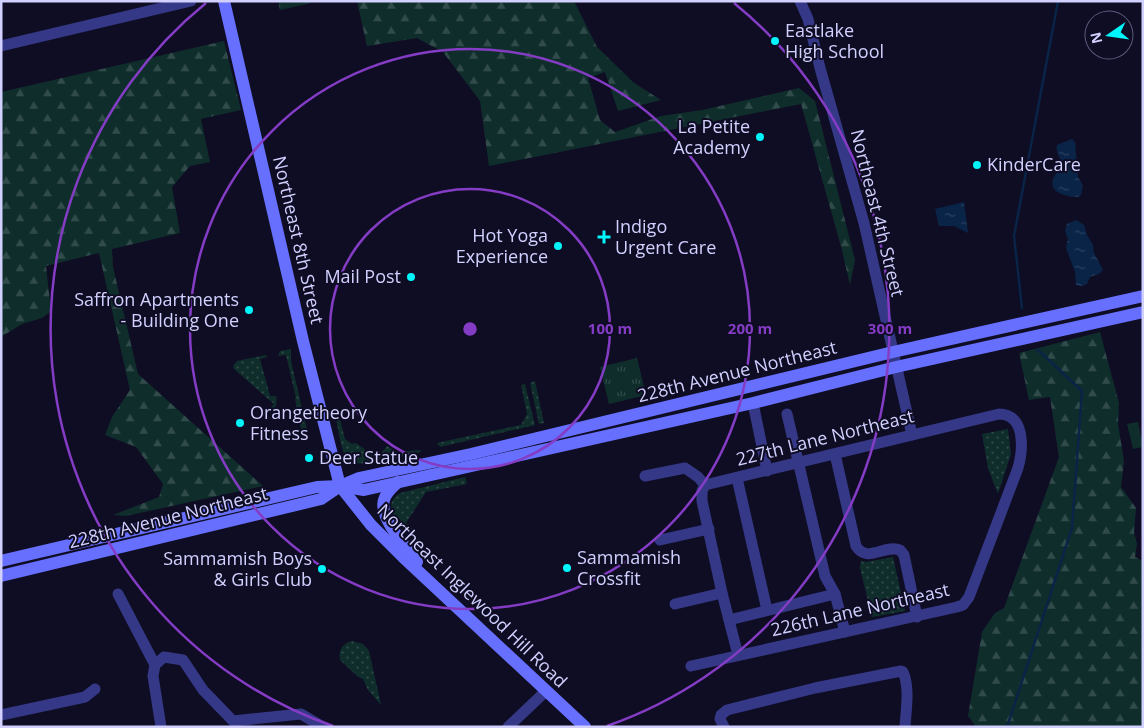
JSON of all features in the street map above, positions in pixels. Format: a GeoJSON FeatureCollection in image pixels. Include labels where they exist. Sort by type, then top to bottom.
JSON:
{"type":"FeatureCollection","features":[{"type":"Feature","properties":{"kind":"main road","name":"Northeast 8th Street"},"geometry":{"type":"LineString","coordinates":[[224,1],[303,341],[340,486]]}},
{"type":"Feature","properties":{"kind":"main road","name":"228th Avenue Northeast"},"geometry":{"type":"LineString","coordinates":[[1,561],[317,487],[340,486],[364,490],[493,462],[505,455],[556,440],[598,423],[893,352],[1143,296]]}},
{"type":"Feature","properties":{"kind":"main road","name":"228th Avenue Northeast"},"geometry":{"type":"LineString","coordinates":[[1,576],[322,499],[340,486],[359,478],[702,414],[1143,312]]}},
{"type":"Feature","properties":{"kind":"main road"},"geometry":{"type":"LineString","coordinates":[[702,414],[724,403],[740,399],[745,396],[746,388]]}},
{"type":"Feature","properties":{"kind":"main road"},"geometry":{"type":"LineString","coordinates":[[398,482],[384,500],[384,512],[399,538],[440,592]]}},
{"type":"Feature","properties":{"kind":"main road","name":"Northeast Inglewood Hill Road"},"geometry":{"type":"LineString","coordinates":[[340,486],[371,525],[585,727]]}},
{"type":"Feature","properties":{"kind":"main road"},"geometry":{"type":"LineString","coordinates":[[40,567],[48,560],[90,550],[96,546],[99,537]]}},
{"type":"Feature","properties":{"kind":"street"},"geometry":{"type":"LineString","coordinates":[[133,1],[136,13]]}},
{"type":"Feature","properties":{"kind":"street"},"geometry":{"type":"LineString","coordinates":[[1,46],[191,1]]}},
{"type":"Feature","properties":{"kind":"street","name":"Northeast 4th Street"},"geometry":{"type":"LineString","coordinates":[[800,1],[808,19],[864,223],[912,436]]}},
{"type":"Feature","properties":{"kind":"street"},"geometry":{"type":"LineString","coordinates":[[753,403],[767,471]]}},
{"type":"Feature","properties":{"kind":"street"},"geometry":{"type":"LineString","coordinates":[[786,414],[825,576],[835,594],[845,632]]}},
{"type":"Feature","properties":{"kind":"street","name":"227th Lane Northeast"},"geometry":{"type":"LineString","coordinates":[[705,485],[999,414],[1007,414],[1016,421]]}},
{"type":"Feature","properties":{"kind":"street","name":"226th Lane Northeast"},"geometry":{"type":"LineString","coordinates":[[691,666],[963,605],[969,597],[1021,456],[1020,434],[1016,421]]}},
{"type":"Feature","properties":{"kind":"street"},"geometry":{"type":"LineString","coordinates":[[835,454],[856,546],[859,551],[868,554],[891,548],[900,550],[904,556],[917,616]]}},
{"type":"Feature","properties":{"kind":"street"},"geometry":{"type":"LineString","coordinates":[[645,476],[685,468],[698,477],[705,485],[702,491],[702,501],[738,655]]}},
{"type":"Feature","properties":{"kind":"street"},"geometry":{"type":"LineString","coordinates":[[736,478],[767,610]]}},
{"type":"Feature","properties":{"kind":"street"},"geometry":{"type":"LineString","coordinates":[[660,540],[709,529]]}},
{"type":"Feature","properties":{"kind":"street"},"geometry":{"type":"LineString","coordinates":[[675,604],[722,593]]}},
{"type":"Feature","properties":{"kind":"street"},"geometry":{"type":"LineString","coordinates":[[118,594],[155,665],[153,676],[161,727]]}},
{"type":"Feature","properties":{"kind":"street"},"geometry":{"type":"LineString","coordinates":[[729,620],[835,594]]}},
{"type":"Feature","properties":{"kind":"street"},"geometry":{"type":"LineString","coordinates":[[155,665],[164,657],[183,660],[203,690],[235,724],[301,714],[323,727]]}},
{"type":"Feature","properties":{"kind":"street"},"geometry":{"type":"LineString","coordinates":[[724,727],[720,719],[721,715],[727,710],[815,688],[901,671],[905,678],[905,727]]}},
{"type":"Feature","properties":{"kind":"street"},"geometry":{"type":"LineString","coordinates":[[1,715],[85,697],[95,689]]}},
{"type":"Feature","properties":{"kind":"street"},"geometry":{"type":"LineString","coordinates":[[508,727],[546,691]]}},
{"type":"Feature","properties":{"kind":"green space"},"geometry":{"type":"Polygon","coordinates":[[[278,1],[311,1],[311,3],[280,10],[278,1]]]}},
{"type":"Feature","properties":{"kind":"green space"},"geometry":{"type":"Polygon","coordinates":[[[357,1],[574,1],[597,47],[634,83],[661,100],[618,111],[605,72],[588,78],[600,120],[615,132],[661,116],[702,110],[799,88],[815,101],[855,260],[850,285],[801,104],[489,166],[480,101],[443,52],[417,38],[367,46],[357,1]]]}},
{"type":"Feature","properties":{"kind":"green space"},"geometry":{"type":"Polygon","coordinates":[[[224,41],[241,110],[201,119],[210,162],[190,166],[172,187],[180,233],[112,249],[113,267],[138,374],[263,486],[126,516],[113,515],[159,497],[163,484],[136,447],[105,435],[112,417],[130,390],[99,253],[46,266],[51,311],[42,318],[22,324],[1,337],[1,92],[224,41]]]}},
{"type":"Feature","properties":{"kind":"green space"},"geometry":{"type":"Polygon","coordinates":[[[1100,332],[1119,403],[1118,424],[1124,461],[1121,487],[1136,508],[1134,532],[1137,544],[1135,557],[1143,561],[1143,727],[976,727],[968,716],[982,632],[995,613],[1004,608],[1059,457],[1050,397],[1029,400],[1019,353],[1100,332]]]}},
{"type":"Feature","properties":{"kind":"green space"},"geometry":{"type":"Polygon","coordinates":[[[291,349],[291,361],[308,434],[304,441],[300,439],[301,437],[295,437],[302,434],[286,355],[278,356],[280,351],[291,349]]]}},
{"type":"Feature","properties":{"kind":"green space"},"geometry":{"type":"Polygon","coordinates":[[[266,355],[267,357],[260,359],[270,396],[276,396],[275,407],[271,412],[269,409],[274,404],[234,369],[233,366],[237,361],[266,355]]]}},
{"type":"Feature","properties":{"kind":"green space"},"geometry":{"type":"Polygon","coordinates":[[[637,358],[646,395],[609,404],[600,367],[637,358]]]}},
{"type":"Feature","properties":{"kind":"green space"},"geometry":{"type":"Polygon","coordinates":[[[535,381],[544,423],[539,424],[530,383],[535,381]]]}},
{"type":"Feature","properties":{"kind":"green space"},"geometry":{"type":"Polygon","coordinates":[[[525,384],[535,425],[440,447],[437,443],[521,425],[527,414],[521,385],[525,384]]]}},
{"type":"Feature","properties":{"kind":"green space"},"geometry":{"type":"Polygon","coordinates":[[[336,419],[340,419],[345,439],[352,444],[356,443],[367,451],[369,449],[379,456],[387,446],[397,452],[420,450],[421,452],[382,462],[351,462],[342,449],[336,419]]]}},
{"type":"Feature","properties":{"kind":"green space"},"geometry":{"type":"Polygon","coordinates":[[[1138,422],[1143,447],[1133,449],[1127,424],[1138,422]]]}},
{"type":"Feature","properties":{"kind":"green space"},"geometry":{"type":"Polygon","coordinates":[[[1008,429],[1011,454],[998,494],[988,468],[982,434],[1008,429]]]}},
{"type":"Feature","properties":{"kind":"green space"},"geometry":{"type":"Polygon","coordinates":[[[465,477],[467,484],[426,492],[406,523],[416,532],[414,536],[421,541],[419,544],[401,527],[392,513],[393,499],[400,493],[465,477]]]}},
{"type":"Feature","properties":{"kind":"green space"},"geometry":{"type":"Polygon","coordinates":[[[893,557],[905,611],[872,617],[860,568],[861,561],[866,562],[893,557]]]}},
{"type":"Feature","properties":{"kind":"green space"},"geometry":{"type":"Polygon","coordinates":[[[352,641],[363,644],[369,651],[381,705],[368,690],[363,679],[357,676],[340,660],[342,648],[346,643],[352,641]]]}},
{"type":"Feature","properties":{"kind":"water"},"geometry":{"type":"Polygon","coordinates":[[[1072,139],[1075,142],[1078,177],[1083,186],[1081,195],[1078,197],[1063,195],[1053,186],[1055,175],[1061,166],[1057,145],[1072,139]]]}},
{"type":"Feature","properties":{"kind":"water"},"geometry":{"type":"Polygon","coordinates":[[[964,202],[968,233],[954,226],[939,226],[935,209],[964,202]]]}},
{"type":"Feature","properties":{"kind":"water"},"geometry":{"type":"Polygon","coordinates":[[[1076,220],[1084,225],[1093,245],[1094,253],[1103,270],[1099,274],[1090,277],[1087,284],[1081,286],[1076,285],[1075,272],[1066,248],[1068,239],[1065,231],[1067,224],[1076,220]]]}},
{"type":"Feature","properties":{"kind":"waterway"},"geometry":{"type":"LineString","coordinates":[[1022,308],[1014,236],[1058,1]]}},
{"type":"Feature","properties":{"kind":"waterway"},"geometry":{"type":"LineString","coordinates":[[1007,727],[1072,528],[1082,391],[1037,349]]}},
{"type":"Feature","properties":{"kind":"place","name":"Eastlake High School"},"geometry":{"type":"Point","coordinates":[775,41]}},
{"type":"Feature","properties":{"kind":"place","name":"La Petite Academy"},"geometry":{"type":"Point","coordinates":[760,137]}},
{"type":"Feature","properties":{"kind":"place","name":"KinderCare"},"geometry":{"type":"Point","coordinates":[977,165]}},
{"type":"Feature","properties":{"kind":"place","name":"Indigo Urgent Care"},"geometry":{"type":"Point","coordinates":[604,237]}},
{"type":"Feature","properties":{"kind":"place","name":"Hot Yoga Experience"},"geometry":{"type":"Point","coordinates":[558,246]}},
{"type":"Feature","properties":{"kind":"place","name":"Mail Post"},"geometry":{"type":"Point","coordinates":[411,277]}},
{"type":"Feature","properties":{"kind":"place","name":"Saffron Apartments - Building One"},"geometry":{"type":"Point","coordinates":[249,310]}},
{"type":"Feature","properties":{"kind":"place","name":"Orangetheory Fitness"},"geometry":{"type":"Point","coordinates":[240,423]}},
{"type":"Feature","properties":{"kind":"place","name":"Deer Statue"},"geometry":{"type":"Point","coordinates":[309,458]}},
{"type":"Feature","properties":{"kind":"place","name":"Sammamish Crossfit"},"geometry":{"type":"Point","coordinates":[567,568]}},
{"type":"Feature","properties":{"kind":"place","name":"Sammamish Boys & Girls Club"},"geometry":{"type":"Point","coordinates":[322,569]}}]}
